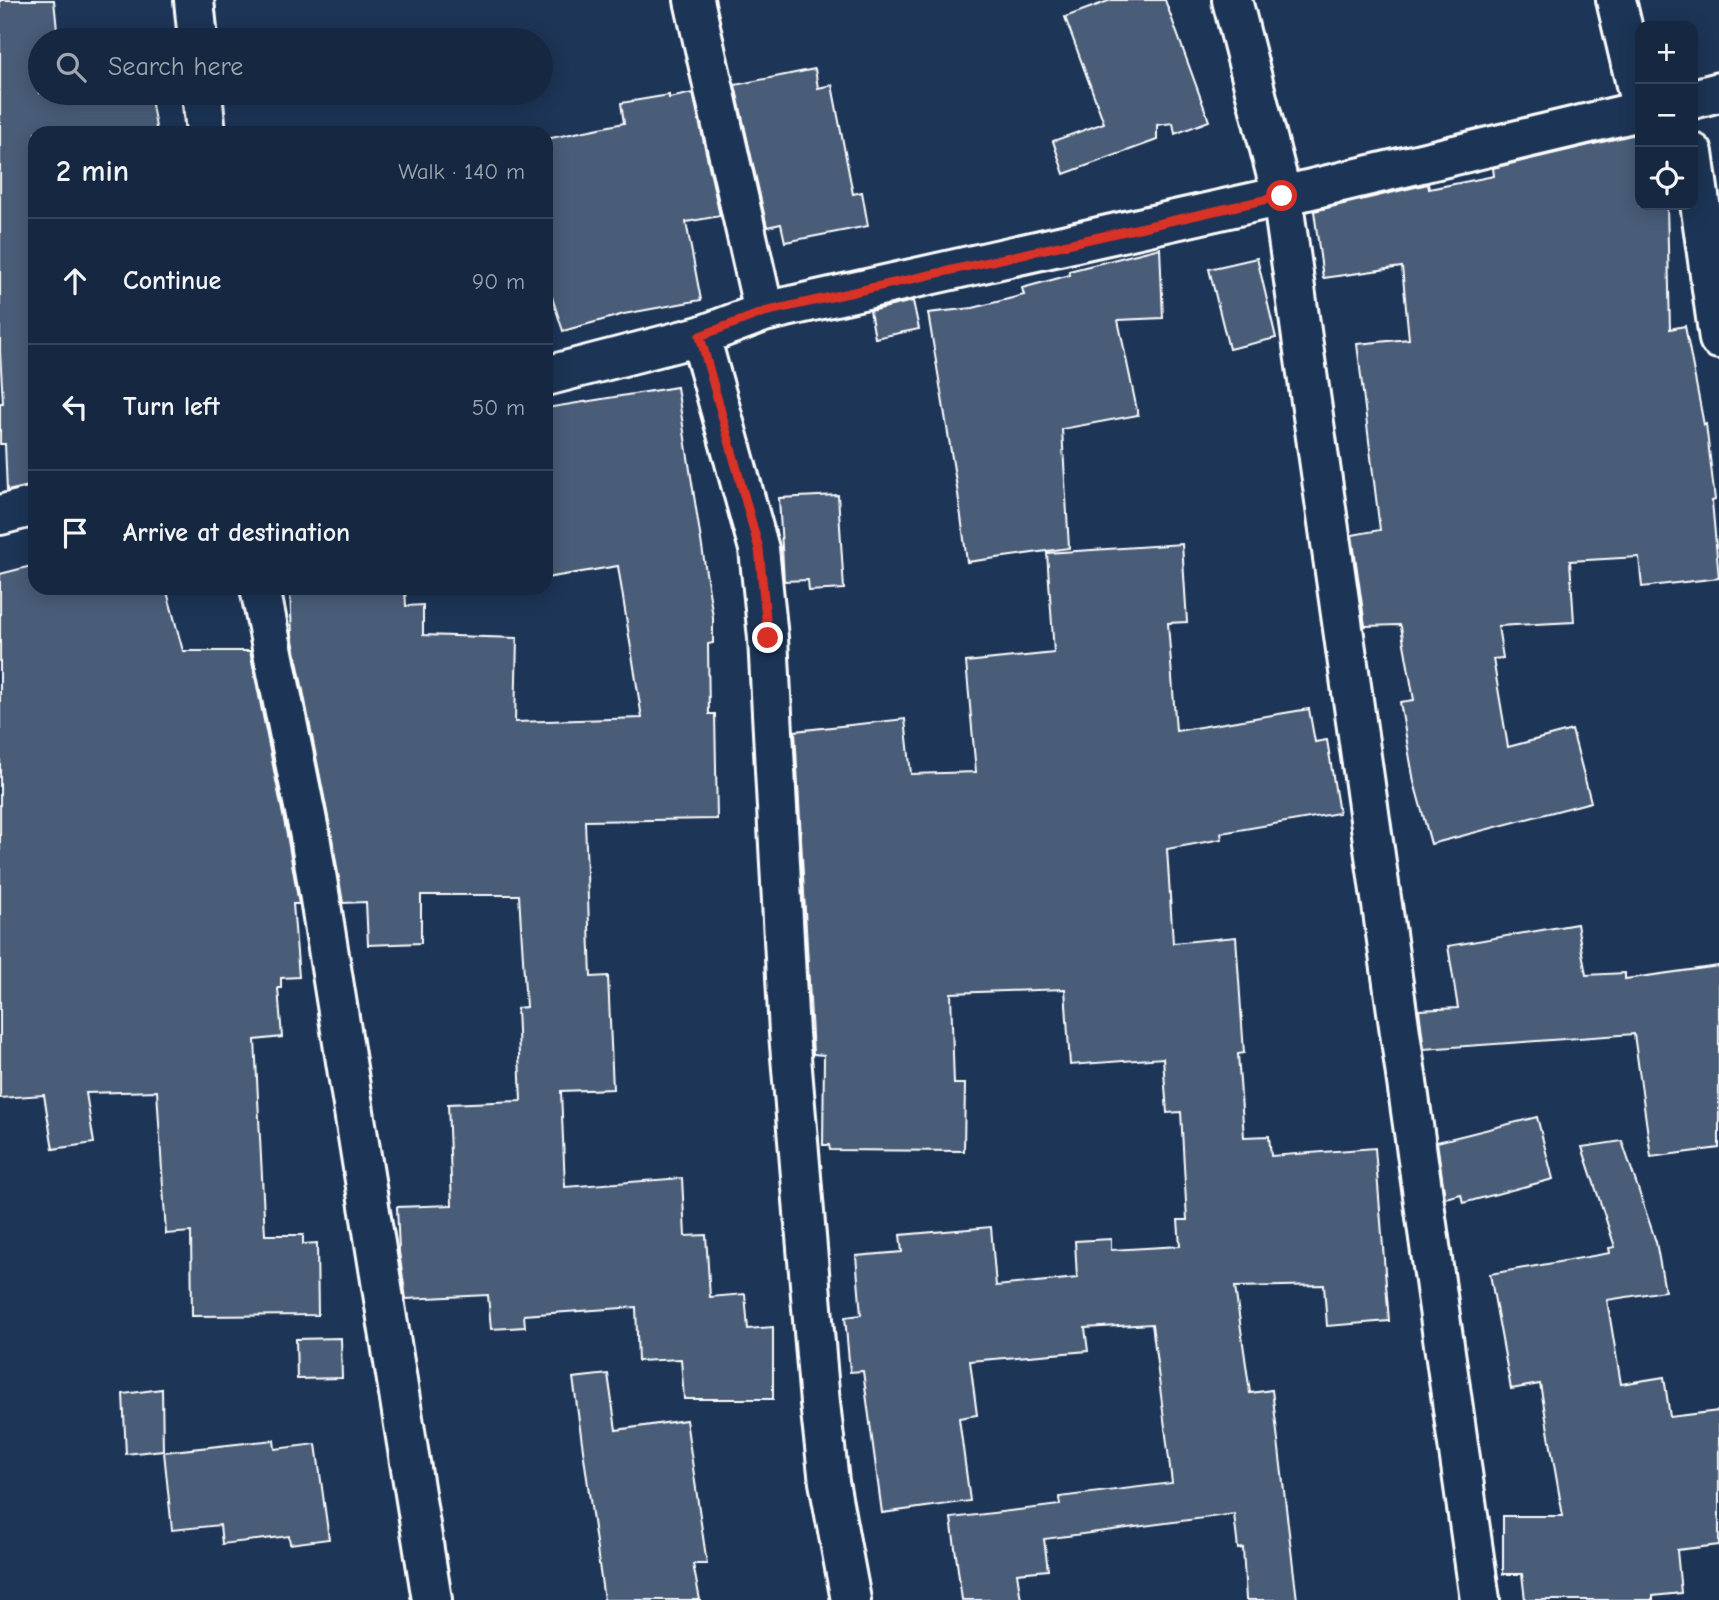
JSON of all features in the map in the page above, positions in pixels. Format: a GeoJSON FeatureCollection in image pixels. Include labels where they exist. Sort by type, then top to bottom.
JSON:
{"type":"FeatureCollection","features":[{"type":"Feature","properties":{"kind":"street"},"geometry":{"type":"LineString","coordinates":[[194,0],[197,28]]}},
{"type":"Feature","properties":{"kind":"street"},"geometry":{"type":"LineString","coordinates":[[694,0],[764,312]]}},
{"type":"Feature","properties":{"kind":"street"},"geometry":{"type":"LineString","coordinates":[[1232,0],[1282,196],[1480,1600]]}},
{"type":"Feature","properties":{"kind":"street"},"geometry":{"type":"LineString","coordinates":[[1616,0],[1636,84]]}},
{"type":"Feature","properties":{"kind":"street"},"geometry":{"type":"LineString","coordinates":[[1698,98],[1719,92]]}},
{"type":"Feature","properties":{"kind":"street"},"geometry":{"type":"LineString","coordinates":[[203,105],[205,126]]}},
{"type":"Feature","properties":{"kind":"street"},"geometry":{"type":"LineString","coordinates":[[553,374],[700,336],[764,312],[1282,196],[1635,112]]}},
{"type":"Feature","properties":{"kind":"street"},"geometry":{"type":"LineString","coordinates":[[1698,189],[1719,338]]}},
{"type":"Feature","properties":{"kind":"street"},"geometry":{"type":"LineString","coordinates":[[700,336],[759,549],[768,638],[789,1033],[820,1403],[829,1482],[851,1600]]}},
{"type":"Feature","properties":{"kind":"street"},"geometry":{"type":"LineString","coordinates":[[0,515],[28,508]]}},
{"type":"Feature","properties":{"kind":"street"},"geometry":{"type":"LineString","coordinates":[[261,595],[310,836],[432,1600]]}},
{"type":"Feature","properties":{"kind":"building"},"geometry":{"type":"Polygon","coordinates":[[[0,0],[54,0],[57,28],[28,28],[28,105],[152,105],[156,126],[28,126],[28,486],[7,491],[5,444],[0,444],[0,403],[3,403],[0,352],[0,0]]]}},
{"type":"Feature","properties":{"kind":"building"},"geometry":{"type":"Polygon","coordinates":[[[1111,0],[1165,0],[1209,121],[1175,134],[1173,123],[1157,125],[1157,140],[1064,174],[1053,141],[1104,123],[1065,17],[1111,0]]]}},
{"type":"Feature","properties":{"kind":"building"},"geometry":{"type":"Polygon","coordinates":[[[815,69],[818,88],[832,85],[853,194],[862,192],[868,226],[785,242],[781,224],[767,227],[735,85],[815,69]]]}},
{"type":"Feature","properties":{"kind":"building"},"geometry":{"type":"Polygon","coordinates":[[[693,93],[720,216],[686,222],[701,300],[624,314],[563,331],[553,300],[553,138],[624,123],[621,103],[669,95],[669,98],[693,93]]]}},
{"type":"Feature","properties":{"kind":"building"},"geometry":{"type":"Polygon","coordinates":[[[1635,134],[1635,210],[1667,210],[1670,329],[1685,326],[1704,425],[1706,424],[1715,500],[1712,501],[1719,578],[1642,587],[1639,557],[1570,561],[1574,622],[1498,626],[1503,658],[1493,659],[1508,747],[1572,730],[1591,802],[1431,844],[1414,782],[1400,702],[1414,700],[1401,627],[1365,626],[1352,535],[1380,530],[1357,344],[1409,339],[1402,267],[1323,278],[1314,211],[1428,184],[1429,189],[1494,176],[1493,168],[1635,134]]]}},
{"type":"Feature","properties":{"kind":"building"},"geometry":{"type":"Polygon","coordinates":[[[1160,248],[1163,318],[1118,320],[1138,415],[1062,429],[1069,548],[967,562],[928,313],[973,308],[1024,295],[1022,288],[1070,275],[1069,271],[1160,248]]]}},
{"type":"Feature","properties":{"kind":"building"},"geometry":{"type":"Polygon","coordinates":[[[1257,258],[1276,338],[1229,349],[1209,269],[1257,258]]]}},
{"type":"Feature","properties":{"kind":"building"},"geometry":{"type":"Polygon","coordinates":[[[913,301],[919,329],[875,338],[870,311],[913,301]]]}},
{"type":"Feature","properties":{"kind":"building"},"geometry":{"type":"Polygon","coordinates":[[[677,387],[713,617],[713,643],[708,644],[709,714],[715,714],[717,819],[585,821],[591,977],[608,976],[613,1089],[561,1091],[565,1187],[682,1178],[685,1236],[706,1235],[710,1297],[745,1294],[748,1329],[773,1327],[773,1399],[684,1399],[681,1359],[638,1361],[636,1307],[524,1315],[525,1327],[491,1329],[488,1295],[406,1299],[399,1252],[397,1207],[452,1205],[448,1104],[521,1101],[517,1008],[526,1007],[519,895],[421,895],[421,943],[368,945],[366,902],[343,903],[292,635],[290,595],[405,595],[406,606],[423,605],[423,635],[517,638],[515,722],[642,718],[618,566],[553,577],[553,407],[677,387]]]}},
{"type":"Feature","properties":{"kind":"building"},"geometry":{"type":"Polygon","coordinates":[[[838,495],[844,589],[809,591],[808,580],[784,581],[779,498],[838,495]]]}},
{"type":"Feature","properties":{"kind":"building"},"geometry":{"type":"Polygon","coordinates":[[[1182,544],[1187,622],[1168,623],[1176,731],[1309,709],[1315,742],[1327,740],[1339,813],[1221,833],[1222,839],[1167,849],[1173,943],[1236,937],[1244,1053],[1238,1054],[1244,1137],[1269,1136],[1271,1156],[1375,1148],[1389,1321],[1327,1326],[1324,1285],[1235,1287],[1250,1393],[1272,1390],[1297,1600],[1246,1600],[1243,1548],[1238,1549],[1234,1514],[1044,1539],[1048,1570],[1017,1573],[1021,1600],[962,1600],[951,1518],[1060,1505],[1059,1497],[1172,1483],[1152,1324],[1085,1328],[1088,1351],[970,1361],[977,1415],[959,1418],[970,1501],[882,1513],[863,1371],[850,1372],[845,1317],[861,1315],[856,1256],[902,1252],[900,1235],[991,1227],[996,1286],[1077,1278],[1075,1241],[1111,1239],[1111,1250],[1180,1246],[1178,1220],[1187,1220],[1181,1112],[1167,1113],[1163,1058],[1070,1065],[1065,989],[951,993],[954,1084],[965,1084],[964,1151],[830,1150],[829,1145],[823,1145],[824,1055],[813,1054],[795,731],[905,719],[911,774],[976,772],[966,662],[1054,653],[1047,553],[1182,544]]]}},
{"type":"Feature","properties":{"kind":"building"},"geometry":{"type":"Polygon","coordinates":[[[28,567],[28,595],[168,595],[183,651],[250,651],[299,904],[293,904],[299,977],[281,978],[281,988],[278,988],[282,1037],[255,1040],[265,1235],[303,1235],[303,1244],[317,1243],[318,1315],[192,1316],[191,1232],[166,1234],[157,1091],[86,1093],[94,1143],[53,1149],[44,1095],[0,1098],[0,574],[28,567]]]}},
{"type":"Feature","properties":{"kind":"building"},"geometry":{"type":"Polygon","coordinates":[[[1577,924],[1586,975],[1625,973],[1625,979],[1719,966],[1719,1148],[1651,1157],[1634,1034],[1424,1049],[1419,1010],[1458,1008],[1448,946],[1577,924]]]}},
{"type":"Feature","properties":{"kind":"building"},"geometry":{"type":"Polygon","coordinates":[[[1537,1117],[1553,1179],[1463,1203],[1461,1194],[1445,1198],[1437,1142],[1537,1117]]]}},
{"type":"Feature","properties":{"kind":"building"},"geometry":{"type":"Polygon","coordinates":[[[1622,1141],[1656,1242],[1665,1291],[1607,1300],[1621,1384],[1664,1377],[1670,1417],[1719,1411],[1719,1545],[1677,1550],[1681,1593],[1653,1596],[1653,1600],[1525,1600],[1522,1574],[1503,1574],[1503,1516],[1563,1516],[1540,1384],[1511,1389],[1490,1274],[1610,1253],[1609,1248],[1615,1247],[1582,1147],[1622,1141]]]}},
{"type":"Feature","properties":{"kind":"building"},"geometry":{"type":"Polygon","coordinates":[[[341,1338],[342,1378],[297,1379],[296,1339],[341,1338]]]}},
{"type":"Feature","properties":{"kind":"building"},"geometry":{"type":"Polygon","coordinates":[[[608,1374],[616,1430],[686,1420],[707,1564],[693,1564],[700,1600],[604,1600],[573,1378],[608,1374]]]}},
{"type":"Feature","properties":{"kind":"building"},"geometry":{"type":"Polygon","coordinates":[[[162,1389],[163,1450],[126,1454],[123,1394],[162,1389]]]}},
{"type":"Feature","properties":{"kind":"building"},"geometry":{"type":"Polygon","coordinates":[[[274,1440],[275,1449],[316,1444],[329,1539],[290,1544],[289,1536],[222,1544],[220,1525],[172,1530],[164,1452],[274,1440]]]}},
{"type":"Feature","properties":{"kind":"route"},"geometry":{"type":"LineString","coordinates":[[768,638],[759,549],[700,336],[764,312],[1282,196]]}}]}
